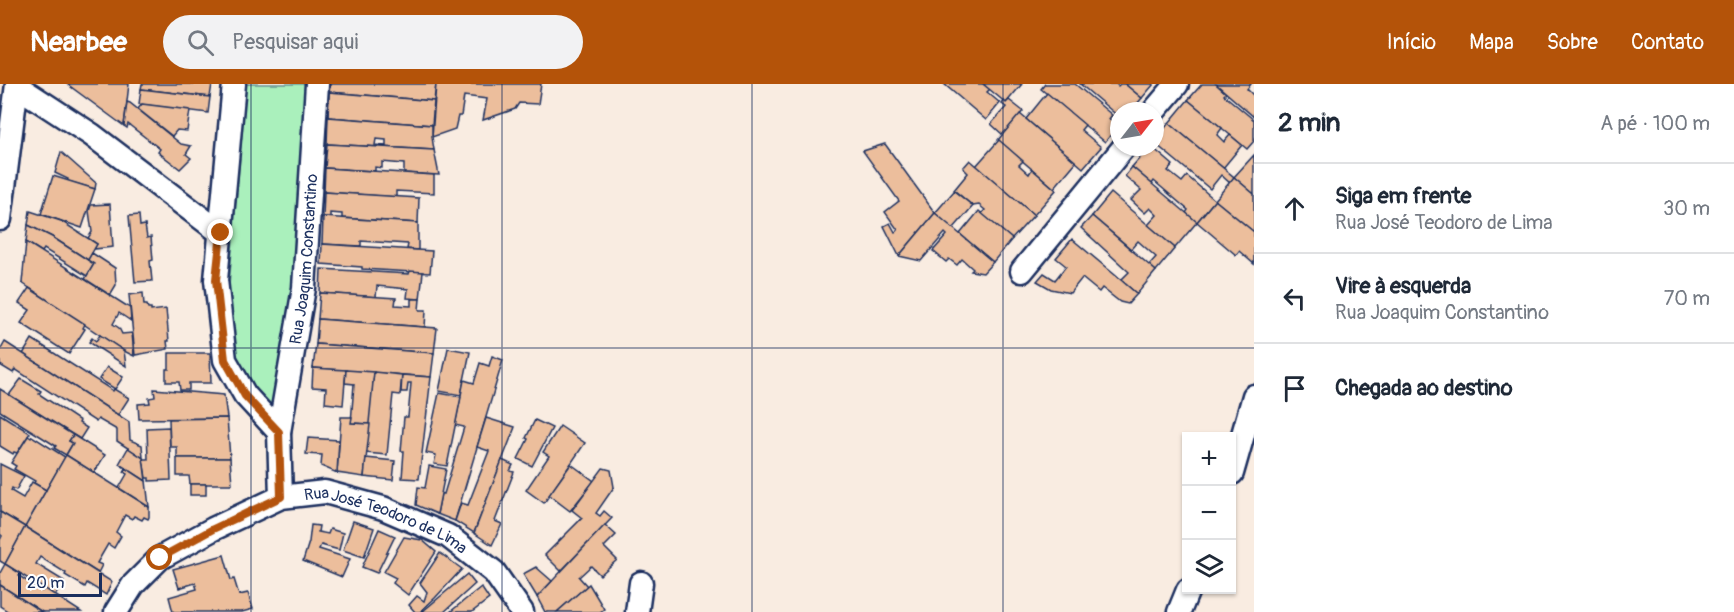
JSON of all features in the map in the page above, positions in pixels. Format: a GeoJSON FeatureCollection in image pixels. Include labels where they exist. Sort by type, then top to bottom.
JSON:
{"type":"FeatureCollection","features":[{"type":"Feature","properties":{"kind":"street"},"geometry":{"type":"LineString","coordinates":[[234,84],[216,280],[225,360],[245,396],[279,432]]}},
{"type":"Feature","properties":{"kind":"street","name":"Rua Joaquim Constantino"},"geometry":{"type":"LineString","coordinates":[[281,497],[279,432],[304,288],[317,84]]}},
{"type":"Feature","properties":{"kind":"street"},"geometry":{"type":"LineString","coordinates":[[1162,102],[1177,84]]}},
{"type":"Feature","properties":{"kind":"street"},"geometry":{"type":"LineString","coordinates":[[0,219],[17,85],[92,135],[221,233]]}},
{"type":"Feature","properties":{"kind":"street"},"geometry":{"type":"LineString","coordinates":[[1022,271],[1118,156]]}},
{"type":"Feature","properties":{"kind":"street"},"geometry":{"type":"LineString","coordinates":[[1236,459],[1254,396]]}},
{"type":"Feature","properties":{"kind":"street","name":"Rua José Teodoro de Lima"},"geometry":{"type":"LineString","coordinates":[[116,612],[133,585],[160,558],[213,529],[281,497],[325,492],[383,508],[448,536],[494,572],[522,612]]}},
{"type":"Feature","properties":{"kind":"street"},"geometry":{"type":"LineString","coordinates":[[637,612],[641,583]]}},
{"type":"Feature","properties":{"kind":"street"},"geometry":{"type":"LineString","coordinates":[[1179,612],[1186,594]]}},
{"type":"Feature","properties":{"kind":"green space"},"geometry":{"type":"Polygon","coordinates":[[[246,84],[306,84],[295,274],[272,409],[251,391],[231,354],[229,286],[246,84]]]}},
{"type":"Feature","properties":{"kind":"building"},"geometry":{"type":"Polygon","coordinates":[[[67,84],[129,84],[124,126],[67,84]]]}},
{"type":"Feature","properties":{"kind":"building"},"geometry":{"type":"Polygon","coordinates":[[[142,84],[212,84],[210,97],[141,89],[142,84]]]}},
{"type":"Feature","properties":{"kind":"building"},"geometry":{"type":"Polygon","coordinates":[[[330,84],[436,84],[434,101],[329,92],[330,84]]]}},
{"type":"Feature","properties":{"kind":"building"},"geometry":{"type":"Polygon","coordinates":[[[436,84],[541,84],[538,104],[519,103],[515,109],[483,120],[487,99],[464,96],[461,116],[458,116],[455,129],[432,137],[436,84]]]}},
{"type":"Feature","properties":{"kind":"building"},"geometry":{"type":"Polygon","coordinates":[[[944,84],[983,84],[990,89],[987,92],[1000,103],[986,120],[944,84]]]}},
{"type":"Feature","properties":{"kind":"building"},"geometry":{"type":"Polygon","coordinates":[[[983,84],[1022,84],[1006,103],[983,84]]]}},
{"type":"Feature","properties":{"kind":"building"},"geometry":{"type":"Polygon","coordinates":[[[1045,84],[1075,84],[1110,113],[1110,136],[1105,142],[1041,89],[1045,84]]]}},
{"type":"Feature","properties":{"kind":"building"},"geometry":{"type":"Polygon","coordinates":[[[1080,84],[1116,84],[1118,86],[1125,84],[1142,98],[1139,102],[1110,102],[1110,109],[1080,84]]]}},
{"type":"Feature","properties":{"kind":"building"},"geometry":{"type":"Polygon","coordinates":[[[1125,84],[1154,84],[1142,98],[1125,84]]]}},
{"type":"Feature","properties":{"kind":"building"},"geometry":{"type":"Polygon","coordinates":[[[1202,84],[1216,84],[1226,93],[1224,95],[1254,120],[1254,141],[1247,149],[1188,100],[1202,84]]]}},
{"type":"Feature","properties":{"kind":"building"},"geometry":{"type":"Polygon","coordinates":[[[1216,84],[1251,84],[1247,89],[1254,96],[1254,117],[1216,84]]]}},
{"type":"Feature","properties":{"kind":"building"},"geometry":{"type":"Polygon","coordinates":[[[141,89],[210,97],[208,113],[139,104],[141,89]]]}},
{"type":"Feature","properties":{"kind":"building"},"geometry":{"type":"Polygon","coordinates":[[[329,92],[434,101],[432,125],[328,117],[329,92]]]}},
{"type":"Feature","properties":{"kind":"building"},"geometry":{"type":"Polygon","coordinates":[[[1047,93],[1085,125],[1081,130],[1101,147],[1083,168],[1026,119],[1047,93]]]}},
{"type":"Feature","properties":{"kind":"building"},"geometry":{"type":"Polygon","coordinates":[[[1009,100],[1023,111],[1003,135],[991,124],[1006,107],[1002,104],[1004,101],[1006,103],[1009,100]]]}},
{"type":"Feature","properties":{"kind":"building"},"geometry":{"type":"Polygon","coordinates":[[[1188,100],[1222,128],[1217,135],[1224,142],[1230,135],[1242,145],[1223,168],[1169,123],[1188,100]]]}},
{"type":"Feature","properties":{"kind":"building"},"geometry":{"type":"Polygon","coordinates":[[[127,102],[181,144],[191,146],[186,154],[191,158],[180,169],[158,152],[160,149],[128,124],[127,128],[124,126],[127,102]]]}},
{"type":"Feature","properties":{"kind":"building"},"geometry":{"type":"Polygon","coordinates":[[[142,104],[190,110],[187,131],[177,130],[172,136],[138,109],[142,104]]]}},
{"type":"Feature","properties":{"kind":"building"},"geometry":{"type":"Polygon","coordinates":[[[1020,114],[1076,162],[1054,188],[998,140],[1020,114]]]}},
{"type":"Feature","properties":{"kind":"building"},"geometry":{"type":"Polygon","coordinates":[[[328,117],[432,125],[434,150],[327,144],[328,117]],[[376,139],[375,145],[386,146],[386,140],[376,139]]]}},
{"type":"Feature","properties":{"kind":"building"},"geometry":{"type":"Polygon","coordinates":[[[1169,123],[1234,177],[1230,183],[1221,175],[1210,189],[1164,151],[1164,129],[1169,123]]]}},
{"type":"Feature","properties":{"kind":"building"},"geometry":{"type":"Polygon","coordinates":[[[999,140],[1023,161],[1019,165],[1029,174],[1032,169],[1056,190],[1034,215],[976,166],[999,140]]]}},
{"type":"Feature","properties":{"kind":"building"},"geometry":{"type":"Polygon","coordinates":[[[327,144],[434,150],[439,175],[404,173],[404,164],[382,162],[382,168],[375,167],[375,171],[325,168],[327,144]]]}},
{"type":"Feature","properties":{"kind":"building"},"geometry":{"type":"Polygon","coordinates":[[[885,144],[935,213],[899,256],[884,226],[890,223],[895,232],[898,230],[885,212],[899,201],[863,151],[885,144]]]}},
{"type":"Feature","properties":{"kind":"building"},"geometry":{"type":"Polygon","coordinates":[[[61,152],[96,183],[95,189],[67,181],[68,179],[55,173],[61,152]]]}},
{"type":"Feature","properties":{"kind":"building"},"geometry":{"type":"Polygon","coordinates":[[[1254,155],[1254,194],[1234,177],[1254,155]]]}},
{"type":"Feature","properties":{"kind":"building"},"geometry":{"type":"Polygon","coordinates":[[[1141,156],[1162,156],[1173,165],[1168,171],[1182,182],[1187,176],[1215,200],[1197,222],[1186,213],[1188,210],[1154,181],[1152,184],[1132,167],[1141,156]]]}},
{"type":"Feature","properties":{"kind":"building"},"geometry":{"type":"Polygon","coordinates":[[[970,160],[1034,215],[1012,239],[981,214],[985,210],[979,205],[973,206],[954,190],[968,173],[963,168],[970,160]]]}},
{"type":"Feature","properties":{"kind":"building"},"geometry":{"type":"Polygon","coordinates":[[[1132,167],[1197,222],[1175,248],[1148,225],[1157,215],[1150,208],[1145,213],[1131,200],[1141,190],[1125,176],[1132,167]]]}},
{"type":"Feature","properties":{"kind":"building"},"geometry":{"type":"Polygon","coordinates":[[[325,168],[434,175],[434,193],[396,191],[396,197],[324,192],[325,168]]]}},
{"type":"Feature","properties":{"kind":"building"},"geometry":{"type":"Polygon","coordinates":[[[53,176],[95,189],[82,228],[41,214],[53,176]]]}},
{"type":"Feature","properties":{"kind":"building"},"geometry":{"type":"Polygon","coordinates":[[[1234,177],[1254,194],[1254,232],[1215,200],[1234,177]]]}},
{"type":"Feature","properties":{"kind":"building"},"geometry":{"type":"Polygon","coordinates":[[[954,191],[973,206],[953,229],[935,213],[954,191]]]}},
{"type":"Feature","properties":{"kind":"building"},"geometry":{"type":"Polygon","coordinates":[[[324,192],[419,198],[418,223],[342,218],[342,214],[330,213],[330,217],[323,217],[324,192]]]}},
{"type":"Feature","properties":{"kind":"building"},"geometry":{"type":"Polygon","coordinates":[[[1111,193],[1175,248],[1156,271],[1149,265],[1156,257],[1138,241],[1131,249],[1092,216],[1111,193]]]}},
{"type":"Feature","properties":{"kind":"building"},"geometry":{"type":"Polygon","coordinates":[[[1215,200],[1254,232],[1254,264],[1239,251],[1236,255],[1197,222],[1215,200]]]}},
{"type":"Feature","properties":{"kind":"building"},"geometry":{"type":"Polygon","coordinates":[[[110,204],[113,247],[94,249],[97,244],[88,238],[92,232],[89,211],[91,205],[110,204]]]}},
{"type":"Feature","properties":{"kind":"building"},"geometry":{"type":"Polygon","coordinates":[[[30,211],[61,221],[97,244],[88,260],[28,225],[30,211]]]}},
{"type":"Feature","properties":{"kind":"building"},"geometry":{"type":"Polygon","coordinates":[[[979,211],[1012,239],[993,262],[960,234],[979,211]]]}},
{"type":"Feature","properties":{"kind":"building"},"geometry":{"type":"Polygon","coordinates":[[[935,213],[993,262],[983,273],[971,271],[973,269],[962,259],[957,265],[949,259],[946,262],[933,251],[947,235],[945,233],[921,261],[899,256],[935,213]]]}},
{"type":"Feature","properties":{"kind":"building"},"geometry":{"type":"Polygon","coordinates":[[[139,215],[140,226],[145,225],[147,238],[151,237],[152,281],[135,282],[129,216],[139,215]]]}},
{"type":"Feature","properties":{"kind":"building"},"geometry":{"type":"Polygon","coordinates":[[[1092,216],[1156,271],[1137,294],[1121,280],[1129,272],[1081,228],[1092,216]]]}},
{"type":"Feature","properties":{"kind":"building"},"geometry":{"type":"Polygon","coordinates":[[[323,217],[418,223],[418,250],[407,249],[408,244],[361,241],[361,246],[322,244],[323,217]]]}},
{"type":"Feature","properties":{"kind":"building"},"geometry":{"type":"Polygon","coordinates":[[[28,225],[52,237],[94,264],[87,276],[44,249],[42,252],[26,242],[28,225]]]}},
{"type":"Feature","properties":{"kind":"building"},"geometry":{"type":"Polygon","coordinates":[[[1072,239],[1137,294],[1128,304],[1120,302],[1102,288],[1099,292],[1082,278],[1070,293],[1051,289],[1037,281],[1044,273],[1055,280],[1066,266],[1056,258],[1072,239]]]}},
{"type":"Feature","properties":{"kind":"building"},"geometry":{"type":"Polygon","coordinates":[[[26,242],[130,308],[131,321],[119,313],[113,324],[122,334],[132,333],[134,356],[22,283],[26,242]]]}},
{"type":"Feature","properties":{"kind":"building"},"geometry":{"type":"Polygon","coordinates":[[[322,244],[432,251],[430,273],[321,264],[322,244]]]}},
{"type":"Feature","properties":{"kind":"building"},"geometry":{"type":"Polygon","coordinates":[[[92,253],[115,268],[116,285],[110,295],[85,279],[94,264],[88,260],[92,253]]]}},
{"type":"Feature","properties":{"kind":"building"},"geometry":{"type":"Polygon","coordinates":[[[321,269],[409,274],[410,271],[423,272],[420,299],[407,298],[408,289],[377,286],[376,297],[320,293],[321,269]]]}},
{"type":"Feature","properties":{"kind":"building"},"geometry":{"type":"Polygon","coordinates":[[[29,288],[85,324],[83,328],[85,329],[69,354],[21,323],[30,310],[19,303],[29,288]]]}},
{"type":"Feature","properties":{"kind":"building"},"geometry":{"type":"Polygon","coordinates":[[[143,293],[144,305],[151,308],[151,311],[166,309],[168,349],[135,355],[129,295],[143,293]]]}},
{"type":"Feature","properties":{"kind":"building"},"geometry":{"type":"Polygon","coordinates":[[[320,293],[396,298],[395,305],[411,306],[411,299],[420,299],[419,310],[426,310],[425,327],[318,319],[320,293]]]}},
{"type":"Feature","properties":{"kind":"building"},"geometry":{"type":"Polygon","coordinates":[[[318,319],[437,328],[434,353],[316,344],[318,319]]]}},
{"type":"Feature","properties":{"kind":"building"},"geometry":{"type":"Polygon","coordinates":[[[100,335],[124,351],[126,366],[89,342],[92,338],[96,341],[100,335]]]}},
{"type":"Feature","properties":{"kind":"building"},"geometry":{"type":"Polygon","coordinates":[[[32,339],[113,391],[114,389],[129,398],[118,415],[23,354],[32,339]]]}},
{"type":"Feature","properties":{"kind":"building"},"geometry":{"type":"Polygon","coordinates":[[[5,342],[129,422],[130,440],[142,445],[143,458],[117,441],[117,430],[98,419],[96,422],[15,369],[13,373],[0,365],[0,351],[5,342]]]}},
{"type":"Feature","properties":{"kind":"building"},"geometry":{"type":"Polygon","coordinates":[[[316,344],[434,353],[431,377],[313,368],[316,344]]]}},
{"type":"Feature","properties":{"kind":"building"},"geometry":{"type":"Polygon","coordinates":[[[448,348],[470,352],[461,395],[439,391],[448,348]]]}},
{"type":"Feature","properties":{"kind":"building"},"geometry":{"type":"Polygon","coordinates":[[[169,353],[210,353],[211,383],[189,383],[189,390],[180,390],[179,382],[166,382],[169,353]]]}},
{"type":"Feature","properties":{"kind":"building"},"geometry":{"type":"Polygon","coordinates":[[[492,356],[503,360],[455,521],[437,514],[441,493],[444,494],[464,427],[455,425],[464,380],[474,383],[480,363],[489,366],[492,356]]]}},
{"type":"Feature","properties":{"kind":"building"},"geometry":{"type":"Polygon","coordinates":[[[107,367],[123,377],[115,389],[99,379],[107,367]]]}},
{"type":"Feature","properties":{"kind":"building"},"geometry":{"type":"Polygon","coordinates":[[[313,368],[346,370],[343,405],[325,403],[326,388],[312,387],[313,368]]]}},
{"type":"Feature","properties":{"kind":"building"},"geometry":{"type":"Polygon","coordinates":[[[346,370],[374,372],[370,424],[351,423],[354,384],[345,383],[346,370]]]}},
{"type":"Feature","properties":{"kind":"building"},"geometry":{"type":"Polygon","coordinates":[[[374,372],[402,375],[400,395],[393,394],[387,455],[366,453],[374,372]]]}},
{"type":"Feature","properties":{"kind":"building"},"geometry":{"type":"Polygon","coordinates":[[[402,375],[431,377],[419,479],[402,478],[404,451],[401,451],[404,417],[408,417],[411,383],[408,383],[407,392],[401,392],[402,375]]]}},
{"type":"Feature","properties":{"kind":"building"},"geometry":{"type":"Polygon","coordinates":[[[21,379],[41,391],[39,394],[87,428],[80,439],[9,395],[21,379]]]}},
{"type":"Feature","properties":{"kind":"building"},"geometry":{"type":"Polygon","coordinates":[[[0,389],[73,435],[69,441],[73,443],[66,455],[54,448],[56,446],[0,411],[0,389]]]}},
{"type":"Feature","properties":{"kind":"building"},"geometry":{"type":"Polygon","coordinates":[[[154,389],[224,395],[227,418],[139,419],[138,404],[150,403],[149,398],[155,397],[154,389]]]}},
{"type":"Feature","properties":{"kind":"building"},"geometry":{"type":"Polygon","coordinates":[[[439,393],[461,397],[447,466],[434,464],[436,455],[426,453],[439,393]]]}},
{"type":"Feature","properties":{"kind":"building"},"geometry":{"type":"Polygon","coordinates":[[[0,414],[30,433],[17,453],[13,454],[0,446],[0,414]]]}},
{"type":"Feature","properties":{"kind":"building"},"geometry":{"type":"Polygon","coordinates":[[[341,417],[352,417],[351,423],[370,424],[364,477],[337,473],[341,417]]]}},
{"type":"Feature","properties":{"kind":"building"},"geometry":{"type":"Polygon","coordinates":[[[227,418],[230,458],[177,458],[177,447],[170,447],[169,419],[227,418]]]}},
{"type":"Feature","properties":{"kind":"building"},"geometry":{"type":"Polygon","coordinates":[[[486,418],[515,427],[474,533],[455,521],[461,503],[468,505],[489,451],[477,447],[486,418]]]}},
{"type":"Feature","properties":{"kind":"building"},"geometry":{"type":"Polygon","coordinates":[[[535,420],[552,428],[532,466],[518,459],[535,420]]]}},
{"type":"Feature","properties":{"kind":"building"},"geometry":{"type":"Polygon","coordinates":[[[560,426],[585,443],[544,503],[526,490],[549,456],[543,452],[560,426]]]}},
{"type":"Feature","properties":{"kind":"building"},"geometry":{"type":"Polygon","coordinates":[[[169,427],[171,480],[149,481],[149,478],[146,478],[143,459],[148,459],[147,428],[169,427]]]}},
{"type":"Feature","properties":{"kind":"building"},"geometry":{"type":"Polygon","coordinates":[[[73,435],[105,455],[94,473],[66,455],[73,443],[69,441],[73,435]]]}},
{"type":"Feature","properties":{"kind":"building"},"geometry":{"type":"Polygon","coordinates":[[[28,436],[31,438],[32,436],[65,457],[46,490],[14,469],[16,466],[11,463],[28,436]]]}},
{"type":"Feature","properties":{"kind":"building"},"geometry":{"type":"Polygon","coordinates":[[[308,438],[339,440],[337,473],[321,466],[322,455],[306,454],[308,438]]]}},
{"type":"Feature","properties":{"kind":"building"},"geometry":{"type":"Polygon","coordinates":[[[128,448],[143,458],[146,481],[119,464],[128,448]]]}},
{"type":"Feature","properties":{"kind":"building"},"geometry":{"type":"Polygon","coordinates":[[[66,455],[149,507],[148,519],[144,517],[142,520],[134,516],[132,519],[125,515],[116,532],[121,536],[114,548],[108,544],[97,563],[102,565],[98,573],[25,527],[66,455]]]}},
{"type":"Feature","properties":{"kind":"building"},"geometry":{"type":"Polygon","coordinates":[[[177,458],[230,458],[232,484],[190,484],[189,476],[177,476],[177,458]]]}},
{"type":"Feature","properties":{"kind":"building"},"geometry":{"type":"Polygon","coordinates":[[[366,458],[395,461],[393,480],[364,477],[366,458]]]}},
{"type":"Feature","properties":{"kind":"building"},"geometry":{"type":"Polygon","coordinates":[[[502,460],[513,465],[510,471],[514,472],[495,521],[502,524],[492,545],[474,533],[502,460]]]}},
{"type":"Feature","properties":{"kind":"building"},"geometry":{"type":"Polygon","coordinates":[[[0,464],[24,476],[16,490],[12,488],[11,491],[23,498],[32,482],[46,490],[25,527],[0,512],[0,464]]]}},
{"type":"Feature","properties":{"kind":"building"},"geometry":{"type":"Polygon","coordinates":[[[571,464],[594,481],[570,511],[549,495],[571,464]]]}},
{"type":"Feature","properties":{"kind":"building"},"geometry":{"type":"Polygon","coordinates":[[[429,466],[446,469],[437,514],[416,505],[418,487],[425,488],[429,466]]]}},
{"type":"Feature","properties":{"kind":"building"},"geometry":{"type":"Polygon","coordinates":[[[126,468],[146,481],[149,507],[119,488],[127,474],[124,472],[126,468]]]}},
{"type":"Feature","properties":{"kind":"building"},"geometry":{"type":"Polygon","coordinates":[[[603,468],[611,470],[614,487],[596,513],[600,516],[604,511],[612,518],[561,571],[545,555],[582,518],[572,510],[603,468]]]}},
{"type":"Feature","properties":{"kind":"building"},"geometry":{"type":"Polygon","coordinates":[[[190,484],[206,484],[206,495],[190,495],[190,484]]]}},
{"type":"Feature","properties":{"kind":"building"},"geometry":{"type":"Polygon","coordinates":[[[0,512],[25,527],[5,564],[0,561],[2,536],[0,534],[0,512]]]}},
{"type":"Feature","properties":{"kind":"building"},"geometry":{"type":"Polygon","coordinates":[[[353,521],[374,528],[364,557],[343,550],[353,521]]]}},
{"type":"Feature","properties":{"kind":"building"},"geometry":{"type":"Polygon","coordinates":[[[311,525],[319,526],[318,532],[328,534],[330,529],[343,533],[339,550],[321,545],[319,549],[350,559],[342,577],[303,561],[311,525]]]}},
{"type":"Feature","properties":{"kind":"building"},"geometry":{"type":"Polygon","coordinates":[[[605,525],[616,535],[604,547],[617,560],[600,575],[591,566],[579,577],[587,586],[557,612],[545,612],[537,597],[605,525]]]}},
{"type":"Feature","properties":{"kind":"building"},"geometry":{"type":"Polygon","coordinates":[[[25,527],[112,582],[106,595],[87,583],[85,587],[40,557],[36,564],[64,581],[55,596],[5,564],[25,527]]]}},
{"type":"Feature","properties":{"kind":"building"},"geometry":{"type":"Polygon","coordinates":[[[379,529],[395,536],[377,573],[362,567],[379,529]]]}},
{"type":"Feature","properties":{"kind":"building"},"geometry":{"type":"Polygon","coordinates":[[[404,537],[422,540],[436,552],[408,595],[393,583],[396,578],[384,572],[404,537]]]}},
{"type":"Feature","properties":{"kind":"building"},"geometry":{"type":"Polygon","coordinates":[[[440,553],[462,569],[420,612],[415,612],[409,605],[417,596],[424,601],[427,592],[420,583],[440,553]]]}},
{"type":"Feature","properties":{"kind":"building"},"geometry":{"type":"Polygon","coordinates":[[[224,555],[231,580],[234,579],[239,595],[248,593],[253,609],[242,612],[173,612],[169,597],[197,589],[195,583],[179,588],[173,569],[224,555]]]}},
{"type":"Feature","properties":{"kind":"building"},"geometry":{"type":"Polygon","coordinates":[[[5,564],[42,591],[44,588],[81,612],[42,612],[0,585],[0,573],[5,564]]]}},
{"type":"Feature","properties":{"kind":"building"},"geometry":{"type":"Polygon","coordinates":[[[536,567],[552,581],[537,597],[523,574],[536,567]]]}},
{"type":"Feature","properties":{"kind":"building"},"geometry":{"type":"Polygon","coordinates":[[[467,574],[475,584],[444,612],[422,612],[467,574]]]}},
{"type":"Feature","properties":{"kind":"building"},"geometry":{"type":"Polygon","coordinates":[[[589,584],[604,609],[600,612],[557,612],[589,584]]]}},
{"type":"Feature","properties":{"kind":"building"},"geometry":{"type":"Polygon","coordinates":[[[0,585],[42,612],[9,612],[0,606],[0,585]]]}},
{"type":"Feature","properties":{"kind":"building"},"geometry":{"type":"Polygon","coordinates":[[[481,587],[489,599],[472,612],[450,612],[481,587]]]}},
{"type":"Feature","properties":{"kind":"route"},"geometry":{"type":"LineString","coordinates":[[160,558],[213,529],[281,497],[279,432],[245,396],[225,360],[216,280],[221,233]]}}]}
